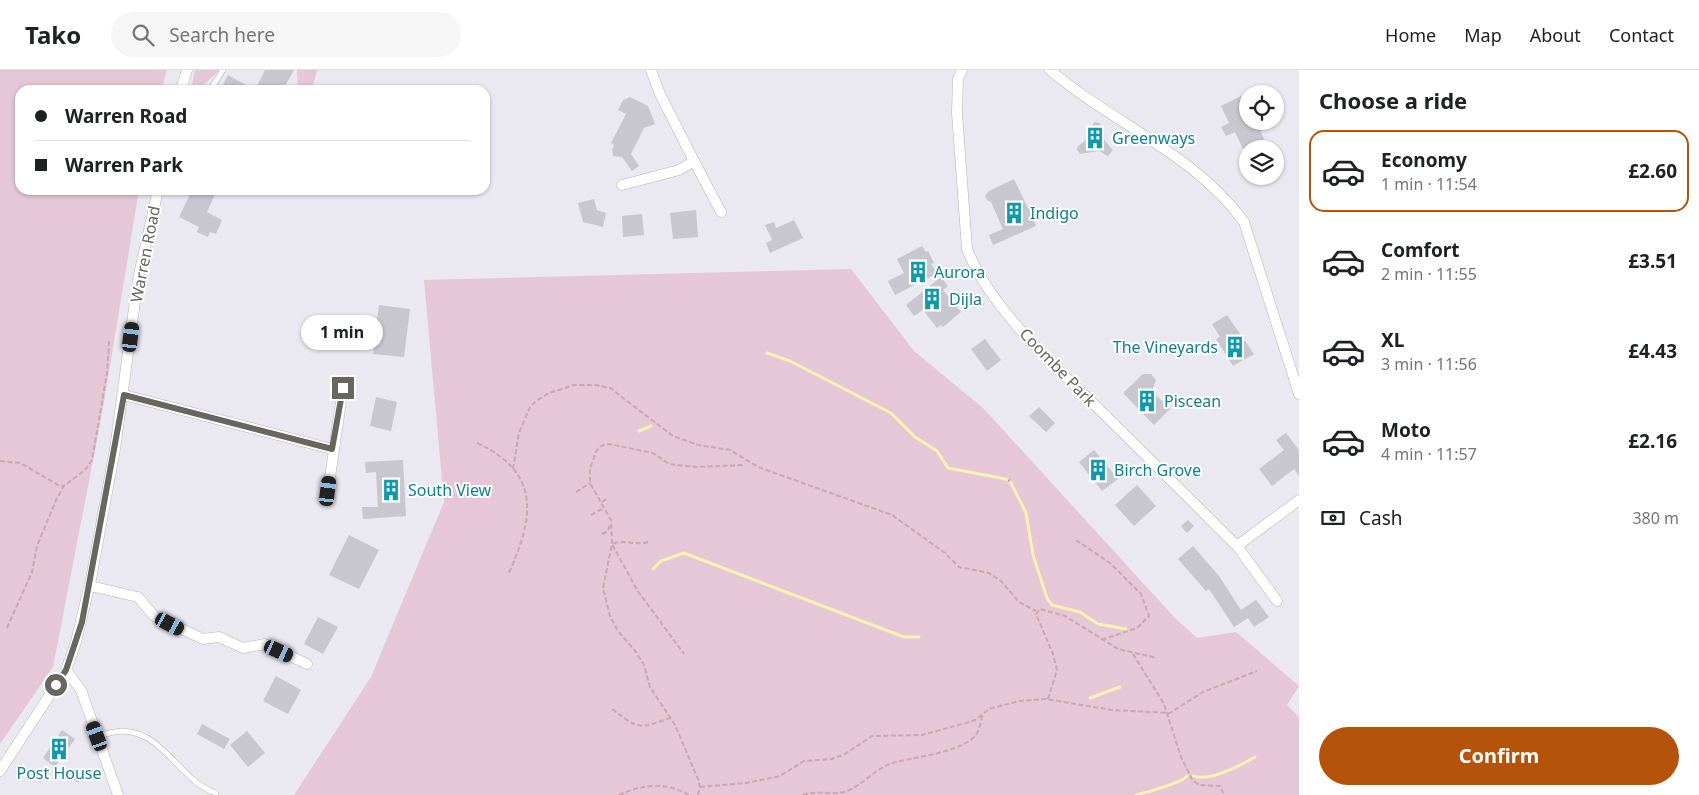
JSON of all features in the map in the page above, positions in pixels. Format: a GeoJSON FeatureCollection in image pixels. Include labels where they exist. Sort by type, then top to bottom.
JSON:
{"type":"FeatureCollection","features":[{"type":"Feature","properties":{"kind":"street"},"geometry":{"type":"LineString","coordinates":[[182,85],[187,70]]}},
{"type":"Feature","properties":{"kind":"street"},"geometry":{"type":"LineString","coordinates":[[651,70],[660,94],[720,212]]}},
{"type":"Feature","properties":{"kind":"street","name":"Coombe Park"},"geometry":{"type":"LineString","coordinates":[[962,70],[958,80],[957,113],[964,228],[967,249],[975,270],[1035,346],[1237,546],[1277,601]]}},
{"type":"Feature","properties":{"kind":"street"},"geometry":{"type":"LineString","coordinates":[[1050,70],[1071,88],[1190,168],[1234,208],[1244,222],[1299,394]]}},
{"type":"Feature","properties":{"kind":"street"},"geometry":{"type":"LineString","coordinates":[[622,184],[679,170],[694,161]]}},
{"type":"Feature","properties":{"kind":"street","name":"Warren Road"},"geometry":{"type":"LineString","coordinates":[[0,771],[66,670],[76,642],[90,586],[124,395],[138,279],[157,195]]}},
{"type":"Feature","properties":{"kind":"street"},"geometry":{"type":"LineString","coordinates":[[328,491],[332,449],[343,388]]}},
{"type":"Feature","properties":{"kind":"street"},"geometry":{"type":"LineString","coordinates":[[124,395],[332,449]]}},
{"type":"Feature","properties":{"kind":"street"},"geometry":{"type":"LineString","coordinates":[[1237,546],[1299,500]]}},
{"type":"Feature","properties":{"kind":"street"},"geometry":{"type":"LineString","coordinates":[[90,586],[138,598],[154,616],[203,639],[219,637],[243,648],[265,644],[307,664]]}},
{"type":"Feature","properties":{"kind":"street"},"geometry":{"type":"LineString","coordinates":[[66,670],[81,690],[118,795]]}},
{"type":"Feature","properties":{"kind":"lane"},"geometry":{"type":"LineString","coordinates":[[213,85],[223,70]]}},
{"type":"Feature","properties":{"kind":"lane"},"geometry":{"type":"LineString","coordinates":[[97,736],[125,731],[154,741],[204,789],[216,793]]}},
{"type":"Feature","properties":{"kind":"path"},"geometry":{"type":"LineString","coordinates":[[8,628],[32,572],[37,546],[64,486],[86,469],[92,460],[107,374],[109,341]]}},
{"type":"Feature","properties":{"kind":"path"},"geometry":{"type":"LineString","coordinates":[[513,469],[519,433],[530,408],[536,401],[549,393],[574,385],[596,385],[610,388],[673,436],[698,445],[730,450],[758,467],[892,515],[945,553],[959,566],[989,573],[1001,580],[1019,602],[1036,611],[1058,670],[1048,699]]}},
{"type":"Feature","properties":{"kind":"path"},"geometry":{"type":"LineString","coordinates":[[476,443],[501,456],[513,469],[526,488],[528,495],[526,529],[508,575]]}},
{"type":"Feature","properties":{"kind":"path"},"geometry":{"type":"LineString","coordinates":[[698,795],[700,786],[692,764],[670,718],[650,687],[640,657],[618,631],[610,616],[603,588],[612,544],[611,521],[590,483],[590,468],[593,455],[601,446],[609,444],[653,453],[670,464],[697,467],[745,465]]}},
{"type":"Feature","properties":{"kind":"path"},"geometry":{"type":"LineString","coordinates":[[0,461],[20,463],[58,485],[64,486]]}},
{"type":"Feature","properties":{"kind":"path"},"geometry":{"type":"LineString","coordinates":[[576,492],[590,483]]}},
{"type":"Feature","properties":{"kind":"path"},"geometry":{"type":"LineString","coordinates":[[602,502],[608,498]]}},
{"type":"Feature","properties":{"kind":"path"},"geometry":{"type":"LineString","coordinates":[[591,515],[605,508]]}},
{"type":"Feature","properties":{"kind":"path"},"geometry":{"type":"LineString","coordinates":[[602,534],[608,531],[611,521]]}},
{"type":"Feature","properties":{"kind":"path"},"geometry":{"type":"LineString","coordinates":[[1076,540],[1110,563],[1141,594],[1148,616],[1137,628],[1101,640]]}},
{"type":"Feature","properties":{"kind":"path"},"geometry":{"type":"LineString","coordinates":[[612,544],[618,542],[628,544],[648,542]]}},
{"type":"Feature","properties":{"kind":"path"},"geometry":{"type":"LineString","coordinates":[[612,544],[637,590],[684,654]]}},
{"type":"Feature","properties":{"kind":"path"},"geometry":{"type":"LineString","coordinates":[[1036,611],[1040,609],[1065,616],[1112,647],[1133,654],[1157,658]]}},
{"type":"Feature","properties":{"kind":"path"},"geometry":{"type":"LineString","coordinates":[[1133,654],[1168,713],[1182,757],[1193,781],[1200,785],[1220,786],[1224,795]]}},
{"type":"Feature","properties":{"kind":"path"},"geometry":{"type":"LineString","coordinates":[[700,786],[746,783],[780,776],[804,761],[832,759],[845,754],[872,736],[922,735],[966,724],[984,713],[1019,701],[1048,699],[1112,710],[1168,713],[1176,710],[1203,692],[1257,670]]}},
{"type":"Feature","properties":{"kind":"path"},"geometry":{"type":"LineString","coordinates":[[612,709],[629,722],[641,727],[670,718]]}},
{"type":"Feature","properties":{"kind":"path"},"geometry":{"type":"LineString","coordinates":[[803,795],[811,792],[842,793],[862,784],[892,763],[922,758],[966,742],[978,731],[984,713]]}},
{"type":"Feature","properties":{"kind":"path"},"geometry":{"type":"LineString","coordinates":[[619,795],[646,785],[658,785],[689,795]]}},
{"type":"Feature","properties":{"kind":"shaded area"},"geometry":{"type":"Polygon","coordinates":[[[0,70],[167,70],[162,85],[15,85],[15,195],[138,195],[102,414],[53,667],[0,744],[0,70]]]}},
{"type":"Feature","properties":{"kind":"shaded area"},"geometry":{"type":"Polygon","coordinates":[[[195,70],[220,70],[204,85],[192,85],[195,70]]]}},
{"type":"Feature","properties":{"kind":"shaded area"},"geometry":{"type":"Polygon","coordinates":[[[297,70],[317,70],[313,85],[298,85],[297,70]]]}},
{"type":"Feature","properties":{"kind":"shaded area"},"geometry":{"type":"Polygon","coordinates":[[[851,269],[914,351],[983,408],[1174,617],[1197,638],[1236,632],[1299,686],[1287,705],[1299,717],[1299,795],[294,795],[371,677],[444,502],[424,280],[851,269]]]}},
{"type":"Feature","properties":{"kind":"building"},"geometry":{"type":"Polygon","coordinates":[[[265,70],[294,70],[286,85],[258,85],[265,70]]]}},
{"type":"Feature","properties":{"kind":"building"},"geometry":{"type":"Polygon","coordinates":[[[228,75],[246,85],[223,85],[228,75]]]}},
{"type":"Feature","properties":{"kind":"building"},"geometry":{"type":"Polygon","coordinates":[[[630,97],[648,106],[655,124],[644,128],[631,154],[639,166],[632,171],[622,157],[613,156],[612,150],[614,145],[611,143],[626,114],[618,110],[623,100],[630,97]]]}},
{"type":"Feature","properties":{"kind":"building"},"geometry":{"type":"Polygon","coordinates":[[[1239,97],[1239,130],[1263,130],[1260,131],[1264,140],[1239,140],[1235,132],[1226,136],[1221,127],[1229,123],[1221,106],[1239,97]]]}},
{"type":"Feature","properties":{"kind":"building","name":"Greenways"},"geometry":{"type":"Polygon","coordinates":[[[1094,122],[1100,123],[1105,141],[1113,150],[1108,156],[1099,151],[1080,154],[1077,150],[1077,147],[1087,139],[1094,122]]]}},
{"type":"Feature","properties":{"kind":"building","name":"Indigo"},"geometry":{"type":"Polygon","coordinates":[[[1014,179],[1029,207],[1036,226],[993,245],[989,235],[1003,229],[991,202],[985,196],[989,191],[1014,179]]]}},
{"type":"Feature","properties":{"kind":"building"},"geometry":{"type":"Polygon","coordinates":[[[190,195],[215,195],[207,212],[222,220],[216,234],[210,232],[208,237],[197,232],[199,227],[179,217],[190,195]]]}},
{"type":"Feature","properties":{"kind":"building"},"geometry":{"type":"Polygon","coordinates":[[[594,199],[597,210],[606,213],[603,227],[583,222],[578,203],[594,199]]]}},
{"type":"Feature","properties":{"kind":"building"},"geometry":{"type":"Polygon","coordinates":[[[696,210],[698,237],[673,239],[670,213],[696,210]]]}},
{"type":"Feature","properties":{"kind":"building"},"geometry":{"type":"Polygon","coordinates":[[[642,214],[644,235],[623,237],[622,216],[642,214]]]}},
{"type":"Feature","properties":{"kind":"building"},"geometry":{"type":"Polygon","coordinates":[[[794,220],[803,238],[770,253],[766,243],[772,240],[765,225],[774,222],[776,228],[794,220]]]}},
{"type":"Feature","properties":{"kind":"building","name":"Aurora"},"geometry":{"type":"Polygon","coordinates":[[[922,246],[926,252],[928,251],[934,263],[931,264],[938,273],[895,295],[888,281],[904,273],[897,259],[922,246]]]}},
{"type":"Feature","properties":{"kind":"building","name":"Dijla"},"geometry":{"type":"Polygon","coordinates":[[[941,277],[948,286],[943,290],[961,312],[943,327],[941,325],[937,328],[923,310],[914,316],[906,305],[941,277]]]}},
{"type":"Feature","properties":{"kind":"building"},"geometry":{"type":"Polygon","coordinates":[[[379,305],[410,309],[404,357],[373,354],[379,305]]]}},
{"type":"Feature","properties":{"kind":"building","name":"The Vineyards"},"geometry":{"type":"Polygon","coordinates":[[[1227,315],[1254,354],[1233,366],[1216,339],[1220,337],[1212,324],[1227,315]]]}},
{"type":"Feature","properties":{"kind":"building"},"geometry":{"type":"Polygon","coordinates":[[[985,339],[1001,360],[987,371],[971,349],[985,339]]]}},
{"type":"Feature","properties":{"kind":"building","name":"Piscean"},"geometry":{"type":"Polygon","coordinates":[[[1143,374],[1151,374],[1156,380],[1152,391],[1170,409],[1154,425],[1123,393],[1143,374]]]}},
{"type":"Feature","properties":{"kind":"building"},"geometry":{"type":"Polygon","coordinates":[[[376,397],[397,402],[391,431],[370,426],[376,397]]]}},
{"type":"Feature","properties":{"kind":"building"},"geometry":{"type":"Polygon","coordinates":[[[1039,407],[1055,423],[1046,432],[1029,416],[1039,407]]]}},
{"type":"Feature","properties":{"kind":"building"},"geometry":{"type":"Polygon","coordinates":[[[1286,433],[1299,450],[1299,476],[1294,469],[1272,486],[1259,469],[1284,450],[1276,440],[1286,433]]]}},
{"type":"Feature","properties":{"kind":"building","name":"Birch Grove"},"geometry":{"type":"Polygon","coordinates":[[[1094,450],[1118,479],[1102,491],[1079,462],[1094,450]]]}},
{"type":"Feature","properties":{"kind":"building","name":"South View"},"geometry":{"type":"Polygon","coordinates":[[[403,460],[406,516],[363,519],[362,507],[378,507],[376,472],[366,473],[365,462],[403,460]]]}},
{"type":"Feature","properties":{"kind":"building"},"geometry":{"type":"Polygon","coordinates":[[[1137,485],[1156,506],[1134,526],[1115,505],[1137,485]]]}},
{"type":"Feature","properties":{"kind":"building"},"geometry":{"type":"Polygon","coordinates":[[[1188,520],[1194,526],[1187,533],[1181,526],[1188,520]]]}},
{"type":"Feature","properties":{"kind":"building"},"geometry":{"type":"Polygon","coordinates":[[[349,535],[379,550],[359,589],[329,575],[349,535]]]}},
{"type":"Feature","properties":{"kind":"building"},"geometry":{"type":"Polygon","coordinates":[[[1193,546],[1219,576],[1241,610],[1256,600],[1269,617],[1254,627],[1248,618],[1234,627],[1209,589],[1206,591],[1178,559],[1193,546]]]}},
{"type":"Feature","properties":{"kind":"building"},"geometry":{"type":"Polygon","coordinates":[[[318,617],[338,627],[323,654],[304,644],[318,617]]]}},
{"type":"Feature","properties":{"kind":"building"},"geometry":{"type":"Polygon","coordinates":[[[276,676],[301,690],[288,714],[263,701],[276,676]]]}},
{"type":"Feature","properties":{"kind":"building"},"geometry":{"type":"Polygon","coordinates":[[[202,724],[230,739],[224,749],[197,734],[202,724]]]}},
{"type":"Feature","properties":{"kind":"building","name":"Post House"},"geometry":{"type":"Polygon","coordinates":[[[62,730],[75,739],[55,767],[43,758],[62,730]]]}},
{"type":"Feature","properties":{"kind":"building"},"geometry":{"type":"Polygon","coordinates":[[[247,731],[265,753],[248,767],[230,745],[247,731]]]}},
{"type":"Feature","properties":{"kind":"building"},"geometry":{"type":"Polygon","coordinates":[[[75,768],[85,775],[78,783],[69,776],[75,768]]]}},
{"type":"Feature","properties":{"kind":"waterway"},"geometry":{"type":"LineString","coordinates":[[767,353],[790,361],[891,413],[915,437],[937,451],[948,468],[1006,479],[1011,483],[1026,513],[1033,555],[1047,598],[1052,605],[1080,612],[1098,624],[1126,629]]}},
{"type":"Feature","properties":{"kind":"waterway"},"geometry":{"type":"LineString","coordinates":[[639,431],[651,426]]}},
{"type":"Feature","properties":{"kind":"waterway"},"geometry":{"type":"LineString","coordinates":[[653,569],[661,561],[684,553],[904,637],[919,637]]}},
{"type":"Feature","properties":{"kind":"waterway"},"geometry":{"type":"LineString","coordinates":[[1090,698],[1120,687]]}},
{"type":"Feature","properties":{"kind":"waterway"},"geometry":{"type":"LineString","coordinates":[[1193,776],[1207,777],[1216,775],[1233,769],[1255,757]]}},
{"type":"Feature","properties":{"kind":"waterway"},"geometry":{"type":"LineString","coordinates":[[1136,795],[1171,785],[1187,776]]}},
{"type":"Feature","properties":{"kind":"place","name":"Greenways"},"geometry":{"type":"Point","coordinates":[1095,138]}},
{"type":"Feature","properties":{"kind":"place","name":"Indigo"},"geometry":{"type":"Point","coordinates":[1014,213]}},
{"type":"Feature","properties":{"kind":"place","name":"Aurora"},"geometry":{"type":"Point","coordinates":[918,272]}},
{"type":"Feature","properties":{"kind":"place","name":"Dijla"},"geometry":{"type":"Point","coordinates":[932,299]}},
{"type":"Feature","properties":{"kind":"place","name":"The Vineyards"},"geometry":{"type":"Point","coordinates":[1235,347]}},
{"type":"Feature","properties":{"kind":"place","name":"Piscean"},"geometry":{"type":"Point","coordinates":[1147,401]}},
{"type":"Feature","properties":{"kind":"place","name":"Birch Grove"},"geometry":{"type":"Point","coordinates":[1098,470]}},
{"type":"Feature","properties":{"kind":"place","name":"South View"},"geometry":{"type":"Point","coordinates":[391,490]}},
{"type":"Feature","properties":{"kind":"place","name":"Post House"},"geometry":{"type":"Point","coordinates":[59,749]}},
{"type":"Feature","properties":{"kind":"route"},"geometry":{"type":"LineString","coordinates":[[56,685],[66,670],[82,622],[124,395],[332,449],[343,388]]}}]}
